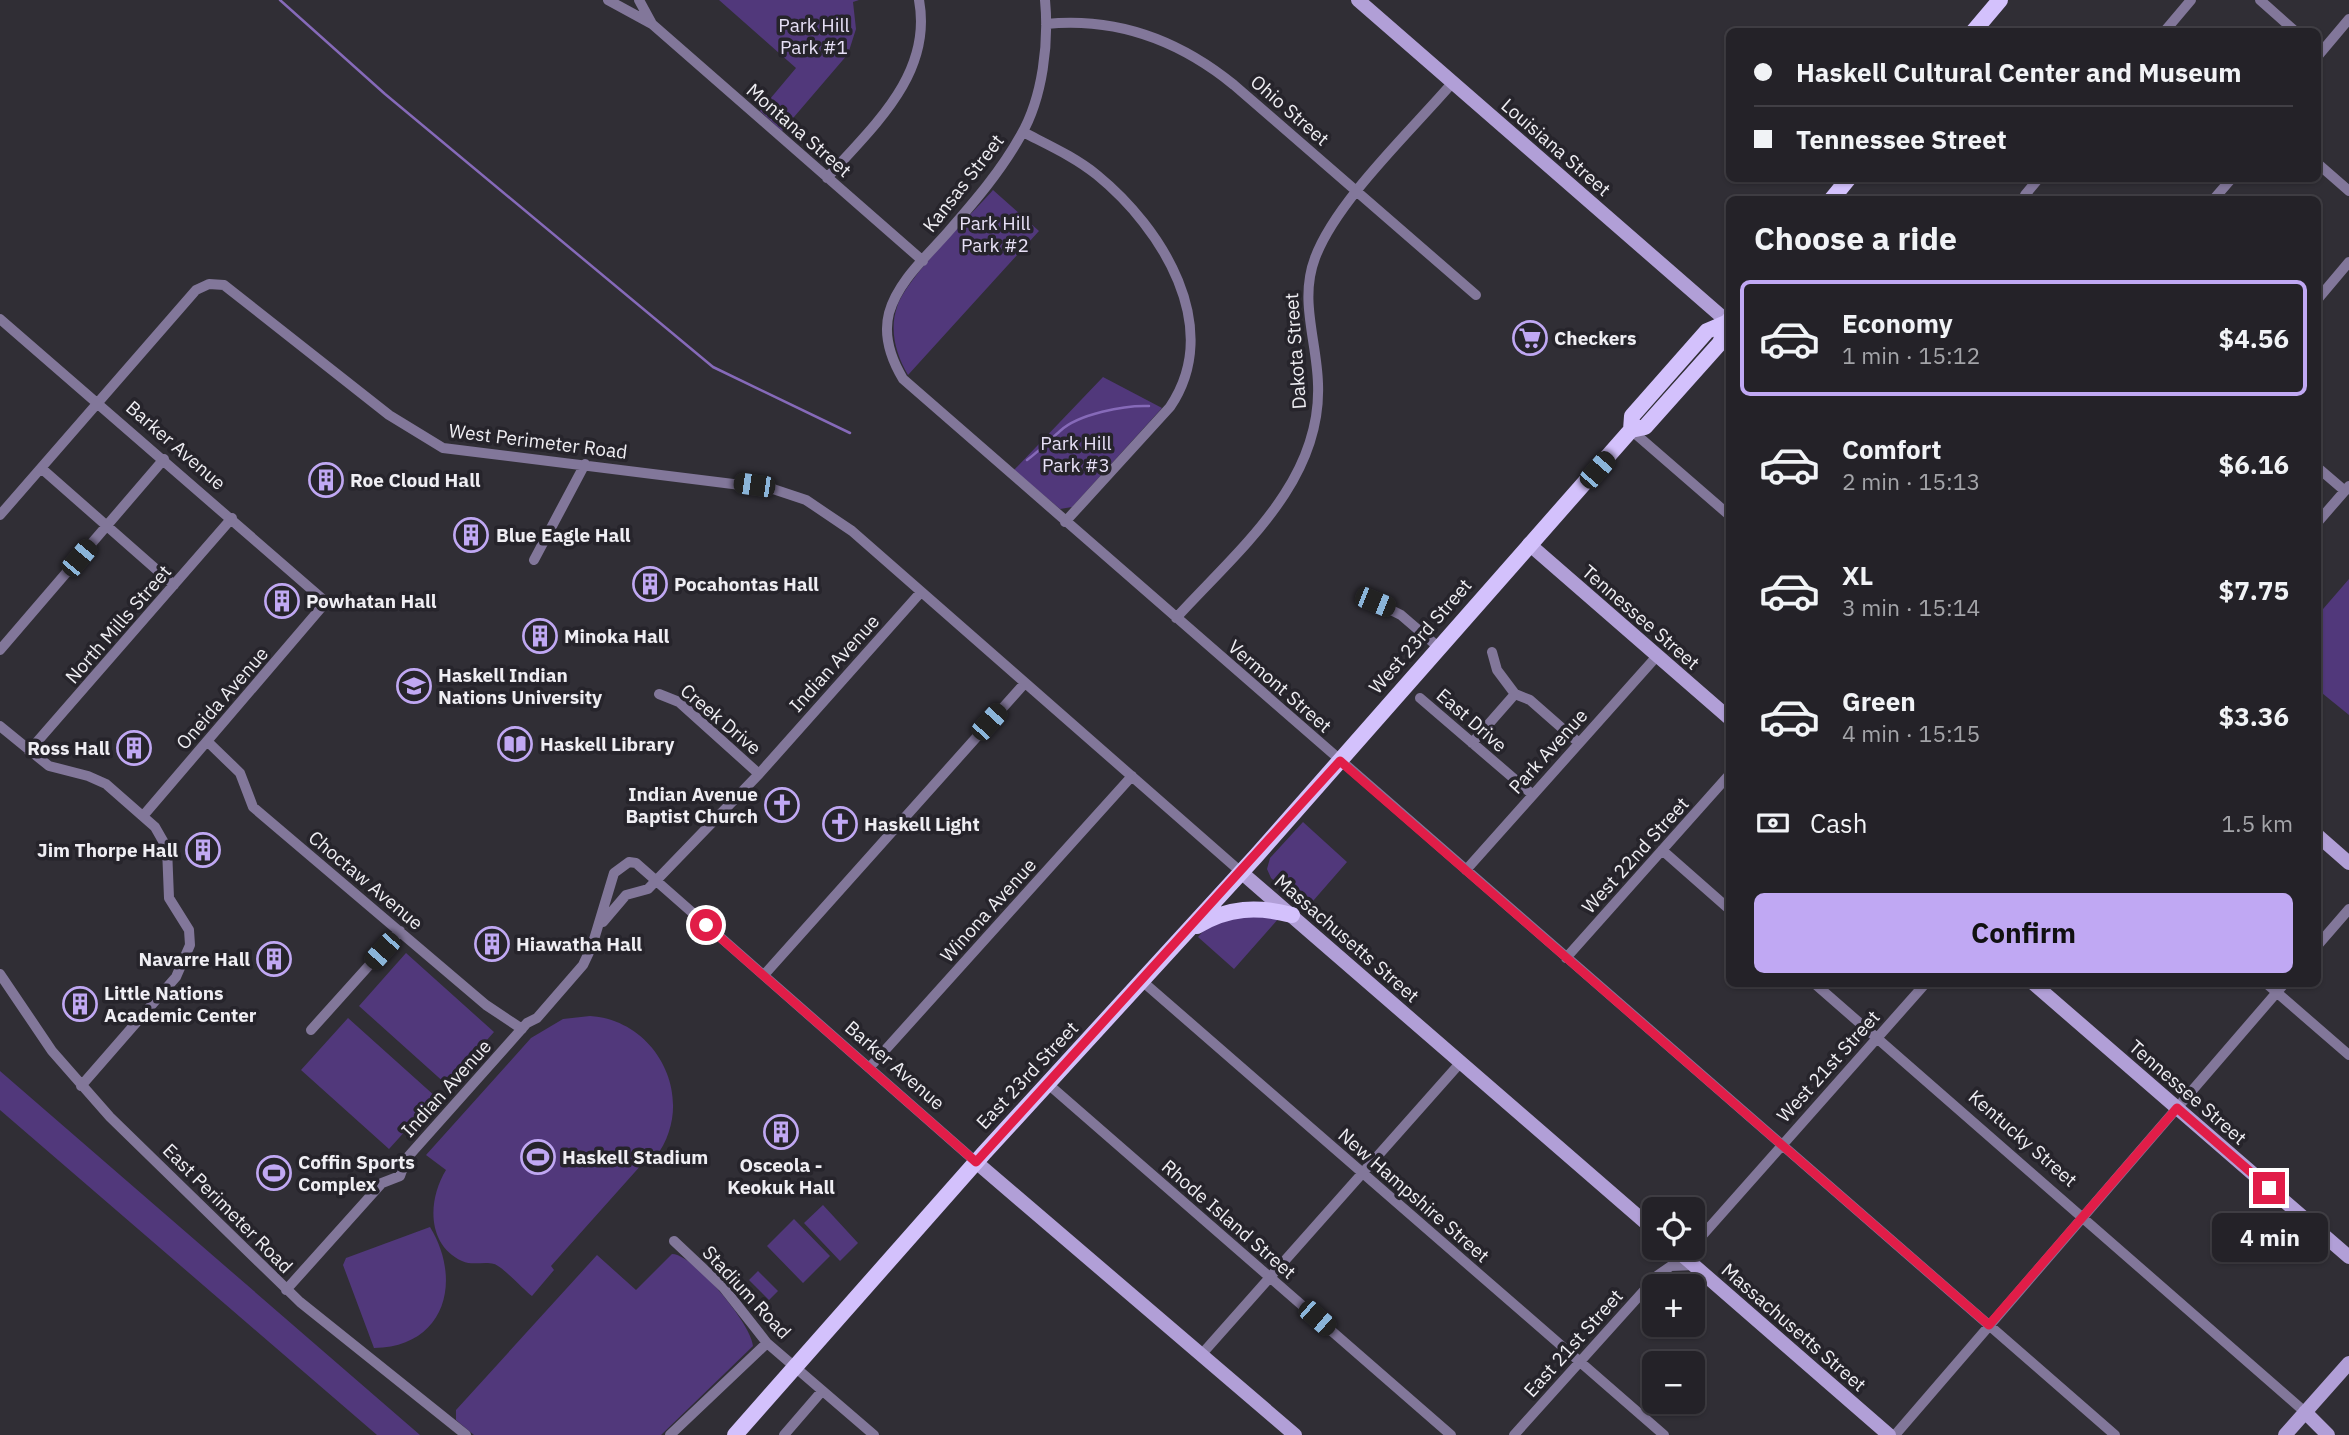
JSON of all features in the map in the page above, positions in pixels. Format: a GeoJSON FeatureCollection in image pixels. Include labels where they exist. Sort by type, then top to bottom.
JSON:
{"type":"FeatureCollection","features":[{"type":"Feature","properties":{"kind":"main road","name":"Louisiana Street"},"geometry":{"type":"LineString","coordinates":[[1358,0],[1726,319]]}},
{"type":"Feature","properties":{"kind":"main road"},"geometry":{"type":"LineString","coordinates":[[1976,28],[2000,0]]}},
{"type":"Feature","properties":{"kind":"main road"},"geometry":{"type":"LineString","coordinates":[[1834,196],[1846,182]]}},
{"type":"Feature","properties":{"kind":"main road","name":"West 23rd Street"},"geometry":{"type":"LineString","coordinates":[[1241,872],[1437,646],[1631,430],[1632,416],[1707,331],[1726,323]]}},
{"type":"Feature","properties":{"kind":"main road","name":"Tennessee Street"},"geometry":{"type":"LineString","coordinates":[[1529,544],[1726,715]]}},
{"type":"Feature","properties":{"kind":"main road"},"geometry":{"type":"LineString","coordinates":[[2321,838],[2349,863]]}},
{"type":"Feature","properties":{"kind":"main road","name":"Massachusetts Street"},"geometry":{"type":"LineString","coordinates":[[1241,872],[1642,1220]]}},
{"type":"Feature","properties":{"kind":"main road","name":"East 23rd Street"},"geometry":{"type":"LineString","coordinates":[[735,1435],[976,1162],[1241,872]]}},
{"type":"Feature","properties":{"kind":"main road"},"geometry":{"type":"LineString","coordinates":[[1186,932],[1212,918],[1236,910],[1269,909],[1292,915]]}},
{"type":"Feature","properties":{"kind":"main road","name":"Tennessee Street"},"geometry":{"type":"LineString","coordinates":[[2037,987],[2349,1257]]}},
{"type":"Feature","properties":{"kind":"main road","name":"Barker Avenue"},"geometry":{"type":"LineString","coordinates":[[976,1162],[1294,1435]]}},
{"type":"Feature","properties":{"kind":"main road","name":"Massachusetts Street"},"geometry":{"type":"LineString","coordinates":[[1694,1260],[1892,1435]]}},
{"type":"Feature","properties":{"kind":"main road"},"geometry":{"type":"LineString","coordinates":[[2285,1435],[2349,1363]]}},
{"type":"Feature","properties":{"kind":"main road","name":"Kentucky Street"},"geometry":{"type":"LineString","coordinates":[[2305,1412],[2328,1435]]}},
{"type":"Feature","properties":{"kind":"street","name":"Montana Street"},"geometry":{"type":"LineString","coordinates":[[608,0],[652,24],[923,261]]}},
{"type":"Feature","properties":{"kind":"street","name":"Montana Street"},"geometry":{"type":"LineString","coordinates":[[639,0],[652,24]]}},
{"type":"Feature","properties":{"kind":"street"},"geometry":{"type":"LineString","coordinates":[[827,178],[893,103],[906,83],[920,39],[919,0]]}},
{"type":"Feature","properties":{"kind":"street","name":"Kansas Street"},"geometry":{"type":"LineString","coordinates":[[923,261],[990,182],[1023,132],[1041,73],[1046,24],[1045,0]]}},
{"type":"Feature","properties":{"kind":"street"},"geometry":{"type":"LineString","coordinates":[[2167,28],[2191,0]]}},
{"type":"Feature","properties":{"kind":"street"},"geometry":{"type":"LineString","coordinates":[[2260,0],[2292,28]]}},
{"type":"Feature","properties":{"kind":"street"},"geometry":{"type":"LineString","coordinates":[[2321,50],[2349,19]]}},
{"type":"Feature","properties":{"kind":"street","name":"Ohio Street"},"geometry":{"type":"LineString","coordinates":[[1046,24],[1070,22],[1119,27],[1150,36],[1192,55],[1234,85],[1476,295]]}},
{"type":"Feature","properties":{"kind":"street","name":"Dakota Street"},"geometry":{"type":"LineString","coordinates":[[1176,618],[1275,507],[1302,466],[1315,431],[1318,397],[1308,305],[1309,276],[1329,227],[1453,82]]}},
{"type":"Feature","properties":{"kind":"street"},"geometry":{"type":"LineString","coordinates":[[1023,132],[1095,173],[1131,206],[1168,260],[1191,323],[1191,356],[1181,391],[1065,522]]}},
{"type":"Feature","properties":{"kind":"street"},"geometry":{"type":"LineString","coordinates":[[2321,166],[2349,191]]}},
{"type":"Feature","properties":{"kind":"street"},"geometry":{"type":"LineString","coordinates":[[2025,195],[2036,182]]}},
{"type":"Feature","properties":{"kind":"street"},"geometry":{"type":"LineString","coordinates":[[2216,196],[2228,182]]}},
{"type":"Feature","properties":{"kind":"street","name":"Vermont Street"},"geometry":{"type":"LineString","coordinates":[[923,261],[898,292],[889,315],[888,342],[896,367],[910,387],[2115,1435]]}},
{"type":"Feature","properties":{"kind":"street"},"geometry":{"type":"LineString","coordinates":[[2321,295],[2349,262]]}},
{"type":"Feature","properties":{"kind":"street","name":"West Perimeter Road"},"geometry":{"type":"LineString","coordinates":[[97,403],[196,290],[209,284],[219,284],[249,301],[389,415],[433,444],[475,454],[585,464],[746,484],[791,494],[833,517],[920,592]]}},
{"type":"Feature","properties":{"kind":"street","name":"Barker Avenue"},"geometry":{"type":"LineString","coordinates":[[0,318],[326,602]]}},
{"type":"Feature","properties":{"kind":"street"},"geometry":{"type":"LineString","coordinates":[[0,514],[97,403]]}},
{"type":"Feature","properties":{"kind":"street"},"geometry":{"type":"LineString","coordinates":[[1631,430],[1726,512]]}},
{"type":"Feature","properties":{"kind":"street"},"geometry":{"type":"LineString","coordinates":[[0,650],[164,459]]}},
{"type":"Feature","properties":{"kind":"street"},"geometry":{"type":"LineString","coordinates":[[534,560],[585,464]]}},
{"type":"Feature","properties":{"kind":"street"},"geometry":{"type":"LineString","coordinates":[[41,468],[174,585]]}},
{"type":"Feature","properties":{"kind":"street"},"geometry":{"type":"LineString","coordinates":[[2321,470],[2347,488],[2321,518]]}},
{"type":"Feature","properties":{"kind":"street","name":"North Mills Street"},"geometry":{"type":"LineString","coordinates":[[29,751],[232,519]]}},
{"type":"Feature","properties":{"kind":"street","name":"Massachusetts Street"},"geometry":{"type":"LineString","coordinates":[[920,592],[1241,872]]}},
{"type":"Feature","properties":{"kind":"street","name":"Indian Avenue"},"geometry":{"type":"LineString","coordinates":[[596,932],[620,900],[648,889],[759,774],[920,592]]}},
{"type":"Feature","properties":{"kind":"street","name":"Oneida Avenue"},"geometry":{"type":"LineString","coordinates":[[143,816],[326,602]]}},
{"type":"Feature","properties":{"kind":"street"},"geometry":{"type":"LineString","coordinates":[[1375,602],[1401,615],[1437,646]]}},
{"type":"Feature","properties":{"kind":"street"},"geometry":{"type":"LineString","coordinates":[[1492,652],[1497,670],[1515,695],[1530,700],[1579,743]]}},
{"type":"Feature","properties":{"kind":"street","name":"Park Avenue"},"geometry":{"type":"LineString","coordinates":[[1466,870],[1657,656]]}},
{"type":"Feature","properties":{"kind":"street"},"geometry":{"type":"LineString","coordinates":[[764,975],[1025,683]]}},
{"type":"Feature","properties":{"kind":"street","name":"Creek Drive"},"geometry":{"type":"LineString","coordinates":[[659,694],[679,702],[759,774]]}},
{"type":"Feature","properties":{"kind":"street"},"geometry":{"type":"LineString","coordinates":[[1472,743],[1515,695]]}},
{"type":"Feature","properties":{"kind":"street","name":"East Drive"},"geometry":{"type":"LineString","coordinates":[[1420,698],[1533,795]]}},
{"type":"Feature","properties":{"kind":"street"},"geometry":{"type":"LineString","coordinates":[[0,726],[29,751],[63,771],[97,779],[143,816],[164,839],[169,898],[175,912],[187,926],[190,945],[176,977],[81,1086]]}},
{"type":"Feature","properties":{"kind":"street","name":"Choctaw Avenue"},"geometry":{"type":"LineString","coordinates":[[208,742],[240,773],[253,807],[486,1005],[522,1029]]}},
{"type":"Feature","properties":{"kind":"street","name":"Winona Avenue"},"geometry":{"type":"LineString","coordinates":[[869,1068],[1132,776]]}},
{"type":"Feature","properties":{"kind":"street","name":"West 22nd Street"},"geometry":{"type":"LineString","coordinates":[[1566,958],[1726,778]]}},
{"type":"Feature","properties":{"kind":"street"},"geometry":{"type":"LineString","coordinates":[[1662,850],[1726,906]]}},
{"type":"Feature","properties":{"kind":"street","name":"Barker Avenue"},"geometry":{"type":"LineString","coordinates":[[629,862],[636,863],[976,1162]]}},
{"type":"Feature","properties":{"kind":"street","name":"Indian Avenue"},"geometry":{"type":"LineString","coordinates":[[286,1290],[382,1183],[400,1176],[406,1159],[522,1029],[537,1018],[579,970],[596,932],[614,873],[629,862]]}},
{"type":"Feature","properties":{"kind":"street"},"geometry":{"type":"LineString","coordinates":[[2321,941],[2349,909]]}},
{"type":"Feature","properties":{"kind":"street"},"geometry":{"type":"LineString","coordinates":[[311,1030],[400,931]]}},
{"type":"Feature","properties":{"kind":"street","name":"East Perimeter Road"},"geometry":{"type":"LineString","coordinates":[[0,974],[24,1013],[81,1086],[286,1290],[466,1435]]}},
{"type":"Feature","properties":{"kind":"street","name":"New Hampshire Street"},"geometry":{"type":"LineString","coordinates":[[1142,981],[1664,1435]]}},
{"type":"Feature","properties":{"kind":"street","name":"Kentucky Street"},"geometry":{"type":"LineString","coordinates":[[1819,987],[2305,1412]]}},
{"type":"Feature","properties":{"kind":"street","name":"West 21st Street"},"geometry":{"type":"LineString","coordinates":[[1705,1228],[1922,987]]}},
{"type":"Feature","properties":{"kind":"street"},"geometry":{"type":"LineString","coordinates":[[1892,1435],[2281,988],[2349,1055]]}},
{"type":"Feature","properties":{"kind":"street"},"geometry":{"type":"LineString","coordinates":[[1201,1355],[1461,1062]]}},
{"type":"Feature","properties":{"kind":"street","name":"Rhode Island Street"},"geometry":{"type":"LineString","coordinates":[[1048,1084],[1451,1435]]}},
{"type":"Feature","properties":{"kind":"street","name":"Stadium Road"},"geometry":{"type":"LineString","coordinates":[[674,1241],[723,1287],[767,1343],[874,1435]]}},
{"type":"Feature","properties":{"kind":"street","name":"East 21st Street"},"geometry":{"type":"LineString","coordinates":[[1659,1274],[1676,1260]]}},
{"type":"Feature","properties":{"kind":"street"},"geometry":{"type":"LineString","coordinates":[[1659,1274],[1677,1260]]}},
{"type":"Feature","properties":{"kind":"street","name":"East 21st Street"},"geometry":{"type":"LineString","coordinates":[[1514,1435],[1642,1293]]}},
{"type":"Feature","properties":{"kind":"street"},"geometry":{"type":"LineString","coordinates":[[670,1435],[767,1343]]}},
{"type":"Feature","properties":{"kind":"street"},"geometry":{"type":"LineString","coordinates":[[784,1435],[822,1391]]}},
{"type":"Feature","properties":{"kind":"green space","name":"Park Hill Park #1"},"geometry":{"type":"Polygon","coordinates":[[[719,0],[859,0],[853,2],[856,29],[848,54],[782,131],[760,111],[796,68],[719,0]]]}},
{"type":"Feature","properties":{"kind":"green space","name":"Park Hill Park #2"},"geometry":{"type":"Polygon","coordinates":[[[993,190],[1039,231],[908,375],[895,342],[897,307],[925,264],[993,190]]]}},
{"type":"Feature","properties":{"kind":"green space","name":"Park Hill Park #3"},"geometry":{"type":"Polygon","coordinates":[[[1103,377],[1162,408],[1072,507],[1060,509],[1014,470],[1103,377]]]}},
{"type":"Feature","properties":{"kind":"green space"},"geometry":{"type":"Polygon","coordinates":[[[2349,579],[2349,715],[2321,692],[2321,611],[2349,579]]]}},
{"type":"Feature","properties":{"kind":"green space"},"geometry":{"type":"Polygon","coordinates":[[[1303,822],[1347,862],[1306,909],[1271,878],[1267,869],[1270,858],[1303,822]]]}},
{"type":"Feature","properties":{"kind":"green space"},"geometry":{"type":"Polygon","coordinates":[[[1233,915],[1279,918],[1234,969],[1198,937],[1205,929],[1233,915]]]}},
{"type":"Feature","properties":{"kind":"green space"},"geometry":{"type":"Polygon","coordinates":[[[406,953],[494,1032],[447,1085],[359,1006],[406,953]]]}},
{"type":"Feature","properties":{"kind":"green space","name":"Haskell Stadium"},"geometry":{"type":"Polygon","coordinates":[[[590,1016],[614,1021],[635,1032],[652,1047],[664,1067],[671,1089],[673,1112],[668,1135],[655,1158],[651,1154],[551,1266],[554,1270],[532,1296],[498,1266],[462,1261],[442,1244],[436,1232],[434,1207],[436,1194],[446,1170],[426,1155],[531,1038],[563,1019],[590,1016]]]}},
{"type":"Feature","properties":{"kind":"green space"},"geometry":{"type":"Polygon","coordinates":[[[348,1018],[436,1097],[389,1149],[301,1070],[348,1018]]]}},
{"type":"Feature","properties":{"kind":"green space"},"geometry":{"type":"Polygon","coordinates":[[[0,1071],[420,1435],[377,1435],[0,1110],[0,1071]]]}},
{"type":"Feature","properties":{"kind":"green space"},"geometry":{"type":"Polygon","coordinates":[[[823,1205],[858,1243],[840,1261],[804,1223],[823,1205]]]}},
{"type":"Feature","properties":{"kind":"green space"},"geometry":{"type":"Polygon","coordinates":[[[794,1219],[830,1256],[803,1283],[767,1246],[794,1219]]]}},
{"type":"Feature","properties":{"kind":"green space"},"geometry":{"type":"Polygon","coordinates":[[[430,1227],[440,1248],[445,1269],[446,1289],[441,1307],[432,1324],[417,1336],[398,1345],[374,1348],[343,1265],[346,1258],[430,1227]]]}},
{"type":"Feature","properties":{"kind":"green space"},"geometry":{"type":"Polygon","coordinates":[[[672,1254],[694,1265],[720,1292],[743,1323],[753,1346],[661,1435],[474,1435],[456,1420],[456,1410],[597,1255],[636,1290],[672,1254]]]}},
{"type":"Feature","properties":{"kind":"green space"},"geometry":{"type":"Polygon","coordinates":[[[758,1271],[778,1291],[769,1300],[749,1280],[758,1271]]]}},
{"type":"Feature","properties":{"kind":"waterway"},"geometry":{"type":"LineString","coordinates":[[280,0],[385,94],[713,367],[850,433]]}},
{"type":"Feature","properties":{"kind":"waterway"},"geometry":{"type":"LineString","coordinates":[[1027,460],[1060,431],[1078,420],[1115,409],[1149,406]]}},
{"type":"Feature","properties":{"kind":"place","name":"Checkers"},"geometry":{"type":"Point","coordinates":[1530,338]}},
{"type":"Feature","properties":{"kind":"place","name":"Roe Cloud Hall"},"geometry":{"type":"Point","coordinates":[326,480]}},
{"type":"Feature","properties":{"kind":"place","name":"Blue Eagle Hall"},"geometry":{"type":"Point","coordinates":[471,535]}},
{"type":"Feature","properties":{"kind":"place","name":"Pocahontas Hall"},"geometry":{"type":"Point","coordinates":[650,584]}},
{"type":"Feature","properties":{"kind":"place","name":"Powhatan Hall"},"geometry":{"type":"Point","coordinates":[282,601]}},
{"type":"Feature","properties":{"kind":"place","name":"Minoka Hall"},"geometry":{"type":"Point","coordinates":[540,636]}},
{"type":"Feature","properties":{"kind":"place","name":"Haskell Indian Nations University"},"geometry":{"type":"Point","coordinates":[414,686]}},
{"type":"Feature","properties":{"kind":"place","name":"Haskell Library"},"geometry":{"type":"Point","coordinates":[515,744]}},
{"type":"Feature","properties":{"kind":"place","name":"Ross Hall"},"geometry":{"type":"Point","coordinates":[134,748]}},
{"type":"Feature","properties":{"kind":"place","name":"Indian Avenue Baptist Church"},"geometry":{"type":"Point","coordinates":[782,805]}},
{"type":"Feature","properties":{"kind":"place","name":"Haskell Light"},"geometry":{"type":"Point","coordinates":[840,824]}},
{"type":"Feature","properties":{"kind":"place","name":"Jim Thorpe Hall"},"geometry":{"type":"Point","coordinates":[203,850]}},
{"type":"Feature","properties":{"kind":"place","name":"Hiawatha Hall"},"geometry":{"type":"Point","coordinates":[492,944]}},
{"type":"Feature","properties":{"kind":"place","name":"Navarre Hall"},"geometry":{"type":"Point","coordinates":[274,959]}},
{"type":"Feature","properties":{"kind":"place","name":"Little Nations Academic Center"},"geometry":{"type":"Point","coordinates":[80,1004]}},
{"type":"Feature","properties":{"kind":"place","name":"Osceola - Keokuk Hall"},"geometry":{"type":"Point","coordinates":[781,1132]}},
{"type":"Feature","properties":{"kind":"place","name":"Haskell Stadium"},"geometry":{"type":"Point","coordinates":[538,1157]}},
{"type":"Feature","properties":{"kind":"place","name":"Coffin Sports Complex"},"geometry":{"type":"Point","coordinates":[274,1173]}},
{"type":"Feature","properties":{"kind":"route"},"geometry":{"type":"LineString","coordinates":[[706,925],[976,1162],[1340,761],[1989,1325],[2177,1108],[2269,1188]]}}]}
